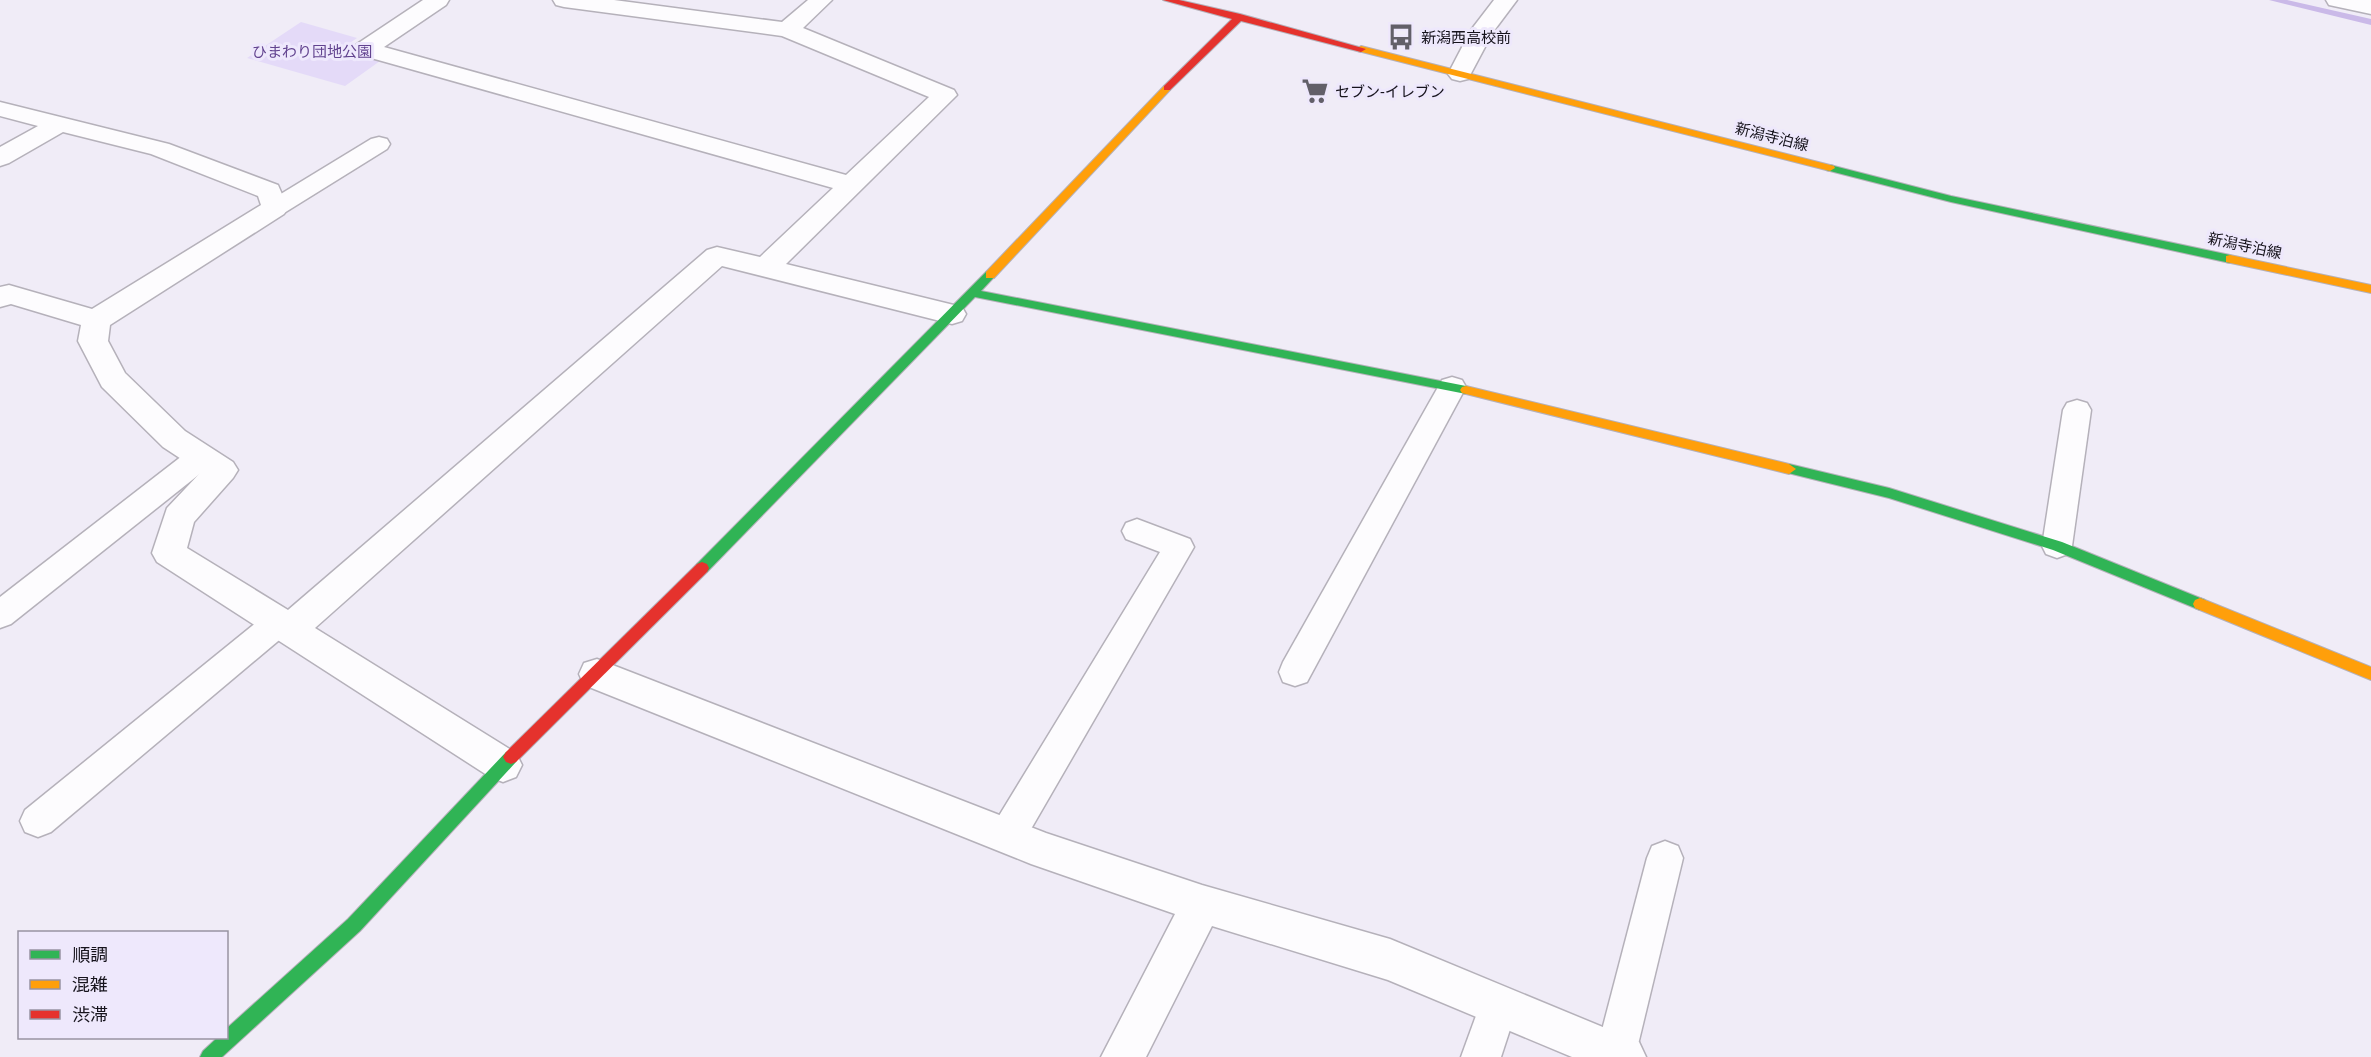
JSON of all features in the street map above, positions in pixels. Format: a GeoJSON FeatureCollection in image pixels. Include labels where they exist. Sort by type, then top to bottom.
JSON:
{"type":"FeatureCollection","features":[{"type":"Feature","properties":{"kind":"street"},"geometry":{"type":"LineString","coordinates":[[438,0],[365,49],[852,184]]}},
{"type":"Feature","properties":{"kind":"street"},"geometry":{"type":"LineString","coordinates":[[564,0],[787,30],[945,95],[765,268]]}},
{"type":"Feature","properties":{"kind":"street"},"geometry":{"type":"LineString","coordinates":[[787,30],[820,0]]}},
{"type":"Feature","properties":{"kind":"street","name":"新潟寺泊線"},"geometry":{"type":"LineString","coordinates":[[1168,0],[1951,199],[2371,289]]}},
{"type":"Feature","properties":{"kind":"street"},"geometry":{"type":"LineString","coordinates":[[1460,74],[1482,30],[1506,0]]}},
{"type":"Feature","properties":{"kind":"street"},"geometry":{"type":"LineString","coordinates":[[2337,0],[2371,7]]}},
{"type":"Feature","properties":{"kind":"street"},"geometry":{"type":"LineString","coordinates":[[209,1057],[354,924],[503,765],[597,674],[963,304],[1162,92],[1240,17]]}},
{"type":"Feature","properties":{"kind":"street"},"geometry":{"type":"LineString","coordinates":[[0,109],[160,148],[269,191],[275,208],[96,320],[3,293]]}},
{"type":"Feature","properties":{"kind":"street"},"geometry":{"type":"LineString","coordinates":[[0,158],[59,124]]}},
{"type":"Feature","properties":{"kind":"street"},"geometry":{"type":"LineString","coordinates":[[284,626],[717,256],[765,268],[963,304],[1452,387],[1889,493],[2057,546],[2371,674]]}},
{"type":"Feature","properties":{"kind":"street"},"geometry":{"type":"LineString","coordinates":[[96,320],[93,342],[113,380],[174,439],[222,470],[179,517],[169,553],[503,765]]}},
{"type":"Feature","properties":{"kind":"street"},"geometry":{"type":"LineString","coordinates":[[597,674],[1007,836],[1202,904],[1390,960],[1620,1055]]}},
{"type":"Feature","properties":{"kind":"street"},"geometry":{"type":"LineString","coordinates":[[1123,1057],[1202,904]]}},
{"type":"Feature","properties":{"kind":"lane"},"geometry":{"type":"LineString","coordinates":[[275,208],[379,144]]}},
{"type":"Feature","properties":{"kind":"lane"},"geometry":{"type":"LineString","coordinates":[[1295,672],[1452,387]]}},
{"type":"Feature","properties":{"kind":"lane"},"geometry":{"type":"LineString","coordinates":[[2057,546],[2077,410]]}},
{"type":"Feature","properties":{"kind":"lane"},"geometry":{"type":"LineString","coordinates":[[0,615],[201,457]]}},
{"type":"Feature","properties":{"kind":"lane"},"geometry":{"type":"LineString","coordinates":[[1007,836],[1179,547],[1137,531]]}},
{"type":"Feature","properties":{"kind":"lane"},"geometry":{"type":"LineString","coordinates":[[38,820],[284,626]]}},
{"type":"Feature","properties":{"kind":"lane"},"geometry":{"type":"LineString","coordinates":[[1620,1055],[1665,858]]}},
{"type":"Feature","properties":{"kind":"lane"},"geometry":{"type":"LineString","coordinates":[[1481,1057],[1498,1005]]}},
{"type":"Feature","properties":{"kind":"green space","name":"ひまわり団地公園"},"geometry":{"type":"Polygon","coordinates":[[[301,22],[357,38],[340,50],[380,61],[345,86],[247,58],[301,22]]]}},
{"type":"Feature","properties":{"kind":"waterway"},"geometry":{"type":"LineString","coordinates":[[2274,0],[2371,22]]}},
{"type":"Feature","properties":{"kind":"traffic: fast"},"geometry":{"type":"LineString","coordinates":[[1830,168],[1951,199],[2230,259]]}},
{"type":"Feature","properties":{"kind":"traffic: fast"},"geometry":{"type":"LineString","coordinates":[[702,568],[990,275]]}},
{"type":"Feature","properties":{"kind":"traffic: fast"},"geometry":{"type":"LineString","coordinates":[[973,293],[1466,390]]}},
{"type":"Feature","properties":{"kind":"traffic: fast"},"geometry":{"type":"LineString","coordinates":[[1789,469],[1889,493],[2057,546],[2200,604]]}},
{"type":"Feature","properties":{"kind":"traffic: fast"},"geometry":{"type":"LineString","coordinates":[[209,1057],[354,925],[511,757]]}},
{"type":"Feature","properties":{"kind":"traffic: slow"},"geometry":{"type":"LineString","coordinates":[[1361,49],[1830,168]]}},
{"type":"Feature","properties":{"kind":"traffic: slow"},"geometry":{"type":"LineString","coordinates":[[990,275],[1167,88]]}},
{"type":"Feature","properties":{"kind":"traffic: slow"},"geometry":{"type":"LineString","coordinates":[[2230,259],[2371,289]]}},
{"type":"Feature","properties":{"kind":"traffic: slow"},"geometry":{"type":"LineString","coordinates":[[1466,390],[1789,469]]}},
{"type":"Feature","properties":{"kind":"traffic: slow"},"geometry":{"type":"LineString","coordinates":[[2200,604],[2371,674]]}},
{"type":"Feature","properties":{"kind":"traffic: jam"},"geometry":{"type":"LineString","coordinates":[[1168,0],[1361,49]]}},
{"type":"Feature","properties":{"kind":"traffic: jam"},"geometry":{"type":"LineString","coordinates":[[1167,88],[1240,17]]}},
{"type":"Feature","properties":{"kind":"traffic: jam"},"geometry":{"type":"LineString","coordinates":[[511,757],[702,568]]}},
{"type":"Feature","properties":{"kind":"place","name":"新潟西高校前"},"geometry":{"type":"Point","coordinates":[1401,37]}},
{"type":"Feature","properties":{"kind":"place","name":"セブン-イレブン"},"geometry":{"type":"Point","coordinates":[1315,91]}}]}
